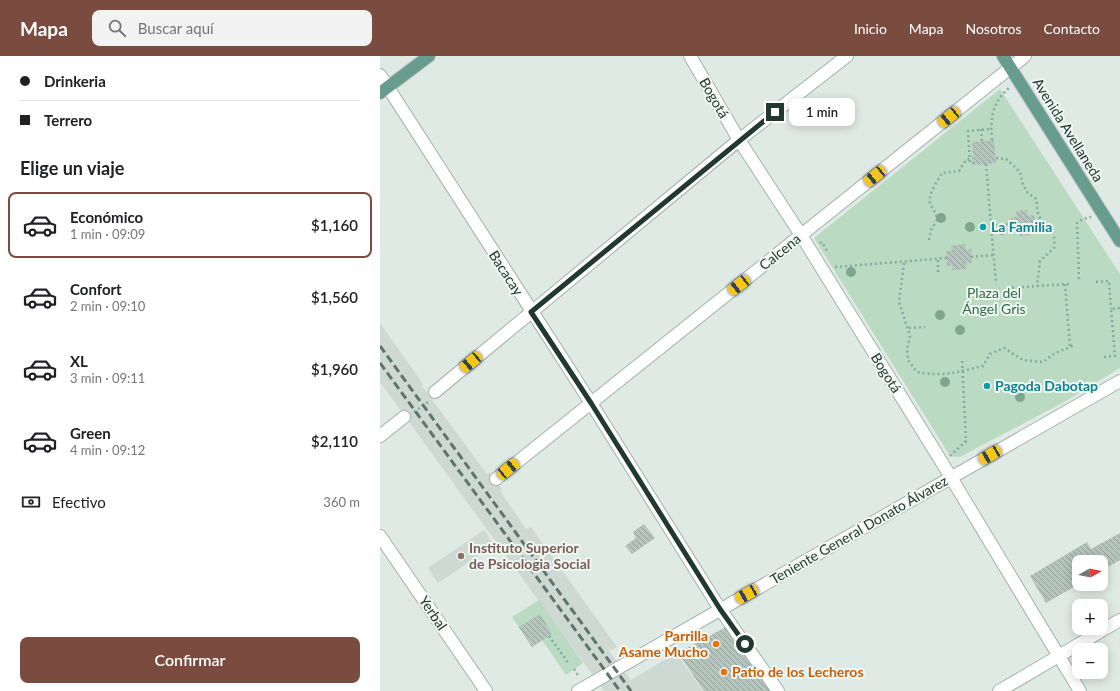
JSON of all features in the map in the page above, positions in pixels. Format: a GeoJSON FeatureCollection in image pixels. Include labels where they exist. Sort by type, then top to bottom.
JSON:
{"type":"FeatureCollection","features":[{"type":"Feature","properties":{"kind":"main road"},"geometry":{"type":"LineString","coordinates":[[384,90],[429,56]]}},
{"type":"Feature","properties":{"kind":"main road","name":"Avenida Avellaneda"},"geometry":{"type":"LineString","coordinates":[[1002,56],[1120,241]]}},
{"type":"Feature","properties":{"kind":"street","name":"Bogotá"},"geometry":{"type":"LineString","coordinates":[[690,56],[739,140],[801,235],[941,461],[1080,691]]}},
{"type":"Feature","properties":{"kind":"street"},"geometry":{"type":"LineString","coordinates":[[432,396],[739,140],[847,56]]}},
{"type":"Feature","properties":{"kind":"street","name":"Calcena"},"geometry":{"type":"LineString","coordinates":[[496,479],[1025,56]]}},
{"type":"Feature","properties":{"kind":"street","name":"Bacacay"},"geometry":{"type":"LineString","coordinates":[[380,75],[384,90],[591,403],[720,609],[778,691]]}},
{"type":"Feature","properties":{"kind":"street","name":"Teniente General Donato Álvarez"},"geometry":{"type":"LineString","coordinates":[[578,691],[1120,381]]}},
{"type":"Feature","properties":{"kind":"street"},"geometry":{"type":"LineString","coordinates":[[380,436],[404,418]]}},
{"type":"Feature","properties":{"kind":"street","name":"Yerbal"},"geometry":{"type":"LineString","coordinates":[[380,536],[486,691]]}},
{"type":"Feature","properties":{"kind":"street"},"geometry":{"type":"LineString","coordinates":[[999,691],[1120,620]]}},
{"type":"Feature","properties":{"kind":"path"},"geometry":{"type":"LineString","coordinates":[[992,140],[990,121],[998,97],[1018,80]]}},
{"type":"Feature","properties":{"kind":"path"},"geometry":{"type":"LineString","coordinates":[[974,163],[970,163],[969,159],[968,131],[991,128]]}},
{"type":"Feature","properties":{"kind":"path"},"geometry":{"type":"LineString","coordinates":[[981,129],[982,141]]}},
{"type":"Feature","properties":{"kind":"path"},"geometry":{"type":"LineString","coordinates":[[929,240],[931,230],[938,220],[937,213],[930,204],[930,197],[942,173],[959,171],[966,160],[973,158]]}},
{"type":"Feature","properties":{"kind":"path"},"geometry":{"type":"LineString","coordinates":[[996,158],[1006,159],[1020,172],[1023,185],[1028,193],[1036,198],[1039,217],[1051,229],[1055,241],[1054,248],[1040,262],[1037,286]]}},
{"type":"Feature","properties":{"kind":"path"},"geometry":{"type":"LineString","coordinates":[[986,164],[996,284]]}},
{"type":"Feature","properties":{"kind":"path"},"geometry":{"type":"LineString","coordinates":[[1079,279],[1076,223],[1083,219],[1103,215]]}},
{"type":"Feature","properties":{"kind":"path"},"geometry":{"type":"LineString","coordinates":[[991,226],[1011,224]]}},
{"type":"Feature","properties":{"kind":"path"},"geometry":{"type":"LineString","coordinates":[[809,249],[822,242],[828,254]]}},
{"type":"Feature","properties":{"kind":"path"},"geometry":{"type":"LineString","coordinates":[[971,257],[993,255]]}},
{"type":"Feature","properties":{"kind":"path"},"geometry":{"type":"LineString","coordinates":[[831,261],[834,267],[904,263],[947,258]]}},
{"type":"Feature","properties":{"kind":"path"},"geometry":{"type":"LineString","coordinates":[[938,260],[938,272]]}},
{"type":"Feature","properties":{"kind":"path"},"geometry":{"type":"LineString","coordinates":[[904,263],[900,302],[909,328],[910,336],[907,348],[908,360],[918,372],[933,375],[948,375],[983,366],[990,354],[1004,348],[1023,360],[1043,362],[1055,353],[1075,345]]}},
{"type":"Feature","properties":{"kind":"path"},"geometry":{"type":"LineString","coordinates":[[1096,282],[1109,281],[1115,356],[1104,357]]}},
{"type":"Feature","properties":{"kind":"path"},"geometry":{"type":"LineString","coordinates":[[1065,284],[1070,346]]}},
{"type":"Feature","properties":{"kind":"path"},"geometry":{"type":"LineString","coordinates":[[1008,288],[1069,284]]}},
{"type":"Feature","properties":{"kind":"path"},"geometry":{"type":"LineString","coordinates":[[1111,309],[1120,308]]}},
{"type":"Feature","properties":{"kind":"path"},"geometry":{"type":"LineString","coordinates":[[909,328],[925,327]]}},
{"type":"Feature","properties":{"kind":"path"},"geometry":{"type":"LineString","coordinates":[[941,461],[950,456],[966,441],[962,360]]}},
{"type":"Feature","properties":{"kind":"path"},"geometry":{"type":"LineString","coordinates":[[404,418],[432,396]]}},
{"type":"Feature","properties":{"kind":"path"},"geometry":{"type":"LineString","coordinates":[[549,636],[569,664]]}},
{"type":"Feature","properties":{"kind":"shaded area"},"geometry":{"type":"Polygon","coordinates":[[[380,323],[423,384],[422,386],[487,474],[490,472],[502,489],[500,491],[526,529],[531,527],[617,647],[609,651],[631,680],[676,653],[703,691],[604,691],[380,382],[380,323]]]}},
{"type":"Feature","properties":{"kind":"shaded area","name":"Instituto Superior de Psicologia Social"},"geometry":{"type":"Polygon","coordinates":[[[484,530],[494,545],[438,583],[428,568],[484,530]]]}},
{"type":"Feature","properties":{"kind":"green space","name":"Plaza del Ángel Gris"},"geometry":{"type":"Polygon","coordinates":[[[1000,89],[1120,274],[1120,368],[1064,402],[960,457],[950,456],[814,238],[1000,89]]]}},
{"type":"Feature","properties":{"kind":"green space"},"geometry":{"type":"Polygon","coordinates":[[[539,600],[583,663],[566,675],[542,640],[532,647],[512,617],[539,600]]]}},
{"type":"Feature","properties":{"kind":"building"},"geometry":{"type":"Polygon","coordinates":[[[994,140],[996,163],[974,165],[972,142],[994,140]]]}},
{"type":"Feature","properties":{"kind":"building"},"geometry":{"type":"Polygon","coordinates":[[[1027,210],[1028,216],[1034,215],[1036,228],[1031,228],[1031,235],[1019,236],[1019,231],[1012,231],[1011,218],[1017,217],[1016,211],[1027,210]]]}},
{"type":"Feature","properties":{"kind":"building"},"geometry":{"type":"Polygon","coordinates":[[[965,244],[966,250],[971,249],[972,263],[966,263],[967,269],[953,270],[952,265],[947,266],[946,251],[952,251],[951,246],[965,244]]]}},
{"type":"Feature","properties":{"kind":"building"},"geometry":{"type":"Polygon","coordinates":[[[644,524],[655,538],[632,554],[625,546],[636,538],[633,532],[644,524]]]}},
{"type":"Feature","properties":{"kind":"building"},"geometry":{"type":"Polygon","coordinates":[[[1120,533],[1120,560],[1108,567],[1108,555],[1072,555],[1072,588],[1046,603],[1030,576],[1087,542],[1091,549],[1120,533]]]}},
{"type":"Feature","properties":{"kind":"building"},"geometry":{"type":"Polygon","coordinates":[[[540,614],[552,634],[532,647],[519,627],[540,614]]]}},
{"type":"Feature","properties":{"kind":"building","name":"Patio de los Lecheros"},"geometry":{"type":"Polygon","coordinates":[[[726,627],[771,691],[704,691],[678,653],[726,627]]]}},
{"type":"Feature","properties":{"kind":"railway"},"geometry":{"type":"LineString","coordinates":[[380,346],[631,691]]}},
{"type":"Feature","properties":{"kind":"railway"},"geometry":{"type":"LineString","coordinates":[[380,363],[620,691]]}},
{"type":"Feature","properties":{"kind":"place","name":"La Familia"},"geometry":{"type":"Point","coordinates":[983,227]}},
{"type":"Feature","properties":{"kind":"place","name":"Pagoda Dabotap"},"geometry":{"type":"Point","coordinates":[987,386]}},
{"type":"Feature","properties":{"kind":"place","name":"Instituto Superior de Psicologia Social"},"geometry":{"type":"Point","coordinates":[461,556]}},
{"type":"Feature","properties":{"kind":"place","name":"Parrilla Asame Mucho"},"geometry":{"type":"Point","coordinates":[716,644]}},
{"type":"Feature","properties":{"kind":"place","name":"Patio de los Lecheros"},"geometry":{"type":"Point","coordinates":[724,672]}},
{"type":"Feature","properties":{"kind":"route"},"geometry":{"type":"LineString","coordinates":[[745,644],[720,609],[591,403],[531,312],[775,112]]}}]}
